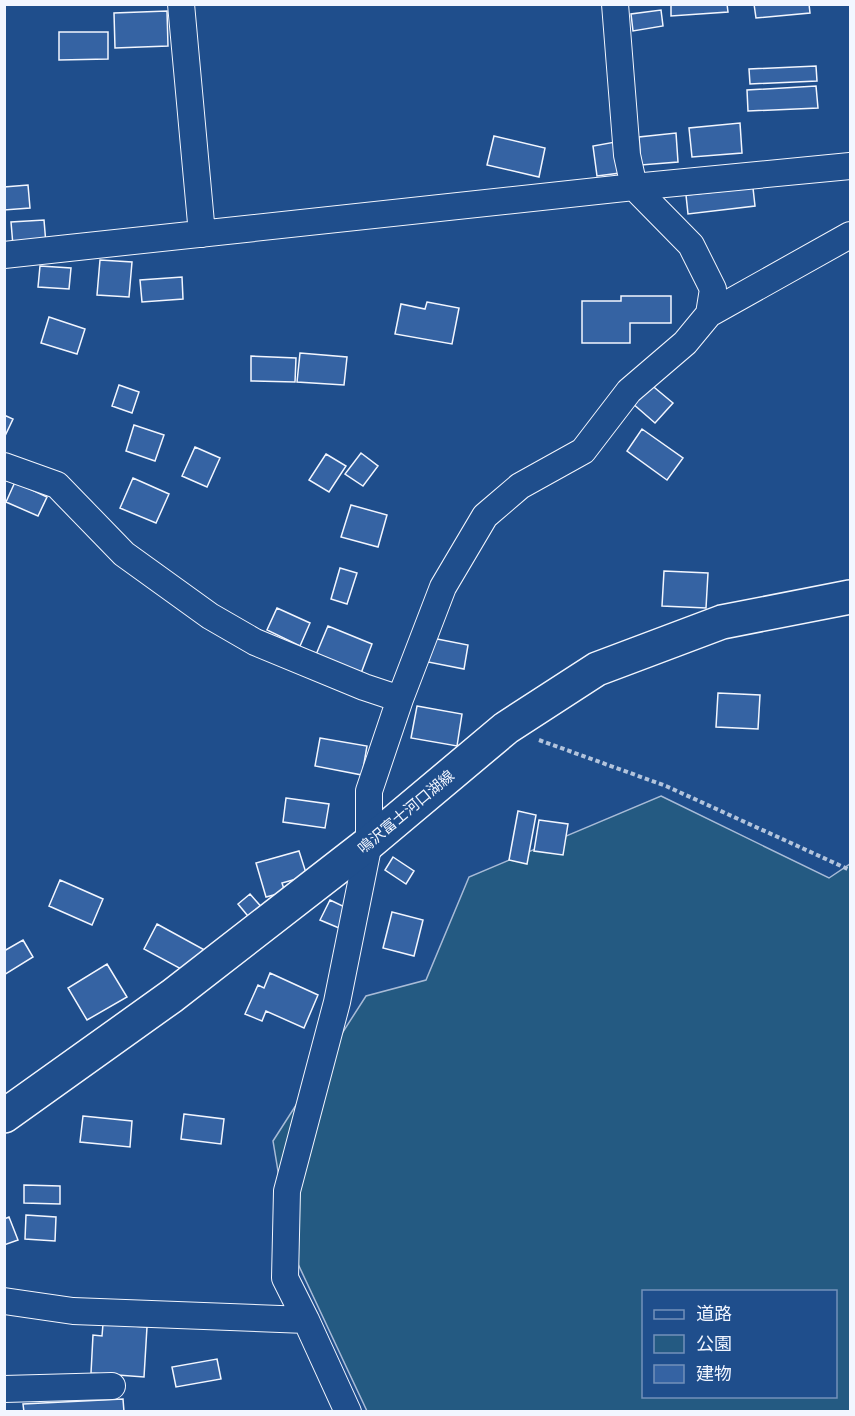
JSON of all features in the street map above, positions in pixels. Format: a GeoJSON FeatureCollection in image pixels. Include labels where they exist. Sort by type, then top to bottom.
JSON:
{"type":"FeatureCollection","features":[{"type":"Feature","properties":{"kind":"main road","name":"鳴沢富士河口湖線"},"geometry":{"type":"LineString","coordinates":[[4,1116],[172,996],[369,843],[506,728],[597,669],[722,622],[850,597]]}},
{"type":"Feature","properties":{"kind":"street"},"geometry":{"type":"LineString","coordinates":[[181,4],[202,234]]}},
{"type":"Feature","properties":{"kind":"street"},"geometry":{"type":"LineString","coordinates":[[615,4],[627,155],[634,187],[691,245],[713,289],[709,314]]}},
{"type":"Feature","properties":{"kind":"street"},"geometry":{"type":"LineString","coordinates":[[4,255],[850,166]]}},
{"type":"Feature","properties":{"kind":"street"},"geometry":{"type":"LineString","coordinates":[[348,1412],[285,1278],[286,1191],[337,1002],[369,843],[369,791],[400,699],[443,587],[485,516],[520,486],[583,450],[629,391],[685,343],[709,314],[850,236]]}},
{"type":"Feature","properties":{"kind":"street"},"geometry":{"type":"LineString","coordinates":[[4,466],[57,485],[124,554],[210,616],[255,642],[364,687],[400,699]]}},
{"type":"Feature","properties":{"kind":"street"},"geometry":{"type":"LineString","coordinates":[[4,1301],[73,1311],[306,1320]]}},
{"type":"Feature","properties":{"kind":"street"},"geometry":{"type":"LineString","coordinates":[[4,1389],[112,1386]]}},
{"type":"Feature","properties":{"kind":"path"},"geometry":{"type":"LineString","coordinates":[[506,728],[666,786],[850,870]]}},
{"type":"Feature","properties":{"kind":"green space"},"geometry":{"type":"Polygon","coordinates":[[[661,796],[829,878],[850,864],[850,1411],[367,1411],[291,1249],[273,1141],[366,996],[426,980],[469,877],[661,796]]]}},
{"type":"Feature","properties":{"kind":"building"},"geometry":{"type":"Polygon","coordinates":[[[671,4],[727,4],[728,12],[671,16],[671,4]]]}},
{"type":"Feature","properties":{"kind":"building"},"geometry":{"type":"Polygon","coordinates":[[[754,4],[809,4],[810,13],[756,18],[754,4]]]}},
{"type":"Feature","properties":{"kind":"building"},"geometry":{"type":"Polygon","coordinates":[[[661,10],[663,26],[633,31],[631,14],[661,10]]]}},
{"type":"Feature","properties":{"kind":"building"},"geometry":{"type":"Polygon","coordinates":[[[167,11],[168,46],[115,48],[114,13],[167,11]]]}},
{"type":"Feature","properties":{"kind":"building"},"geometry":{"type":"Polygon","coordinates":[[[59,32],[108,32],[108,59],[59,60],[59,32]]]}},
{"type":"Feature","properties":{"kind":"building"},"geometry":{"type":"Polygon","coordinates":[[[816,66],[817,81],[750,84],[749,69],[816,66]]]}},
{"type":"Feature","properties":{"kind":"building"},"geometry":{"type":"Polygon","coordinates":[[[816,86],[818,108],[748,111],[747,90],[816,86]]]}},
{"type":"Feature","properties":{"kind":"building"},"geometry":{"type":"Polygon","coordinates":[[[740,123],[742,153],[692,157],[689,128],[740,123]]]}},
{"type":"Feature","properties":{"kind":"building"},"geometry":{"type":"Polygon","coordinates":[[[676,133],[678,162],[641,165],[639,137],[676,133]]]}},
{"type":"Feature","properties":{"kind":"building"},"geometry":{"type":"Polygon","coordinates":[[[494,136],[545,148],[539,177],[487,165],[494,136]]]}},
{"type":"Feature","properties":{"kind":"building"},"geometry":{"type":"Polygon","coordinates":[[[615,142],[620,173],[597,176],[593,146],[615,142]]]}},
{"type":"Feature","properties":{"kind":"building"},"geometry":{"type":"Polygon","coordinates":[[[28,185],[30,208],[4,210],[4,187],[28,185]]]}},
{"type":"Feature","properties":{"kind":"building"},"geometry":{"type":"Polygon","coordinates":[[[753,188],[755,206],[688,214],[686,195],[753,188]]]}},
{"type":"Feature","properties":{"kind":"building"},"geometry":{"type":"Polygon","coordinates":[[[44,220],[46,244],[13,246],[11,222],[44,220]]]}},
{"type":"Feature","properties":{"kind":"building"},"geometry":{"type":"Polygon","coordinates":[[[100,260],[132,262],[129,297],[97,295],[100,260]]]}},
{"type":"Feature","properties":{"kind":"building"},"geometry":{"type":"Polygon","coordinates":[[[40,266],[71,268],[69,289],[38,287],[40,266]]]}},
{"type":"Feature","properties":{"kind":"building"},"geometry":{"type":"Polygon","coordinates":[[[182,277],[183,299],[142,302],[140,280],[182,277]]]}},
{"type":"Feature","properties":{"kind":"building"},"geometry":{"type":"Polygon","coordinates":[[[621,296],[671,296],[671,323],[630,323],[630,343],[582,343],[582,301],[621,301],[621,296]]]}},
{"type":"Feature","properties":{"kind":"building"},"geometry":{"type":"Polygon","coordinates":[[[427,302],[459,308],[452,344],[395,334],[401,304],[425,309],[427,302]]]}},
{"type":"Feature","properties":{"kind":"building"},"geometry":{"type":"Polygon","coordinates":[[[49,317],[85,329],[77,354],[41,343],[49,317]]]}},
{"type":"Feature","properties":{"kind":"building"},"geometry":{"type":"Polygon","coordinates":[[[300,353],[347,357],[344,385],[297,382],[300,353]]]}},
{"type":"Feature","properties":{"kind":"building"},"geometry":{"type":"Polygon","coordinates":[[[251,356],[296,358],[295,382],[251,381],[251,356]]]}},
{"type":"Feature","properties":{"kind":"building"},"geometry":{"type":"Polygon","coordinates":[[[649,383],[673,403],[655,423],[632,403],[649,383]]]}},
{"type":"Feature","properties":{"kind":"building"},"geometry":{"type":"Polygon","coordinates":[[[119,385],[139,392],[132,413],[112,406],[119,385]]]}},
{"type":"Feature","properties":{"kind":"building"},"geometry":{"type":"Polygon","coordinates":[[[4,415],[13,419],[4,438],[4,415]]]}},
{"type":"Feature","properties":{"kind":"building"},"geometry":{"type":"Polygon","coordinates":[[[134,425],[164,435],[155,461],[126,451],[134,425]]]}},
{"type":"Feature","properties":{"kind":"building"},"geometry":{"type":"Polygon","coordinates":[[[642,429],[683,458],[667,480],[627,451],[642,429]]]}},
{"type":"Feature","properties":{"kind":"building"},"geometry":{"type":"Polygon","coordinates":[[[195,447],[220,458],[207,487],[182,476],[195,447]]]}},
{"type":"Feature","properties":{"kind":"building"},"geometry":{"type":"Polygon","coordinates":[[[361,453],[378,466],[363,486],[345,474],[361,453]]]}},
{"type":"Feature","properties":{"kind":"building"},"geometry":{"type":"Polygon","coordinates":[[[326,454],[346,466],[329,492],[309,480],[326,454]]]}},
{"type":"Feature","properties":{"kind":"building"},"geometry":{"type":"Polygon","coordinates":[[[133,478],[169,494],[156,523],[120,508],[133,478]]]}},
{"type":"Feature","properties":{"kind":"building"},"geometry":{"type":"Polygon","coordinates":[[[15,482],[47,497],[38,516],[6,502],[15,482]]]}},
{"type":"Feature","properties":{"kind":"building"},"geometry":{"type":"Polygon","coordinates":[[[351,505],[387,515],[378,547],[341,537],[351,505]]]}},
{"type":"Feature","properties":{"kind":"building"},"geometry":{"type":"Polygon","coordinates":[[[340,568],[357,573],[347,604],[331,599],[340,568]]]}},
{"type":"Feature","properties":{"kind":"building"},"geometry":{"type":"Polygon","coordinates":[[[664,571],[708,573],[706,608],[662,606],[664,571]]]}},
{"type":"Feature","properties":{"kind":"building"},"geometry":{"type":"Polygon","coordinates":[[[277,608],[310,623],[300,646],[267,630],[277,608]]]}},
{"type":"Feature","properties":{"kind":"building"},"geometry":{"type":"Polygon","coordinates":[[[328,626],[372,644],[360,676],[315,657],[328,626]]]}},
{"type":"Feature","properties":{"kind":"building"},"geometry":{"type":"Polygon","coordinates":[[[432,638],[468,645],[464,669],[428,662],[432,638]]]}},
{"type":"Feature","properties":{"kind":"building"},"geometry":{"type":"Polygon","coordinates":[[[718,693],[760,695],[758,729],[716,727],[718,693]]]}},
{"type":"Feature","properties":{"kind":"building"},"geometry":{"type":"Polygon","coordinates":[[[417,706],[462,714],[457,746],[411,738],[417,706]]]}},
{"type":"Feature","properties":{"kind":"building"},"geometry":{"type":"Polygon","coordinates":[[[320,738],[367,746],[362,775],[315,766],[320,738]]]}},
{"type":"Feature","properties":{"kind":"building"},"geometry":{"type":"Polygon","coordinates":[[[286,798],[329,804],[325,828],[283,822],[286,798]]]}},
{"type":"Feature","properties":{"kind":"building"},"geometry":{"type":"Polygon","coordinates":[[[518,811],[536,815],[527,864],[509,860],[518,811]]]}},
{"type":"Feature","properties":{"kind":"building"},"geometry":{"type":"Polygon","coordinates":[[[539,820],[568,824],[563,855],[534,851],[539,820]]]}},
{"type":"Feature","properties":{"kind":"building"},"geometry":{"type":"Polygon","coordinates":[[[299,851],[307,876],[282,883],[285,892],[266,897],[256,863],[299,851]]]}},
{"type":"Feature","properties":{"kind":"building"},"geometry":{"type":"Polygon","coordinates":[[[393,857],[414,871],[406,884],[385,870],[393,857]]]}},
{"type":"Feature","properties":{"kind":"building"},"geometry":{"type":"Polygon","coordinates":[[[60,880],[103,899],[92,925],[49,906],[60,880]]]}},
{"type":"Feature","properties":{"kind":"building"},"geometry":{"type":"Polygon","coordinates":[[[250,894],[265,911],[252,921],[238,904],[250,894]]]}},
{"type":"Feature","properties":{"kind":"building"},"geometry":{"type":"Polygon","coordinates":[[[330,900],[349,909],[339,928],[320,920],[330,900]]]}},
{"type":"Feature","properties":{"kind":"building"},"geometry":{"type":"Polygon","coordinates":[[[392,912],[423,920],[414,956],[383,948],[392,912]]]}},
{"type":"Feature","properties":{"kind":"building"},"geometry":{"type":"Polygon","coordinates":[[[157,924],[210,953],[181,969],[144,949],[157,924]]]}},
{"type":"Feature","properties":{"kind":"building"},"geometry":{"type":"Polygon","coordinates":[[[23,940],[33,957],[4,975],[4,951],[23,940]]]}},
{"type":"Feature","properties":{"kind":"building"},"geometry":{"type":"Polygon","coordinates":[[[107,964],[127,997],[87,1020],[68,988],[107,964]]]}},
{"type":"Feature","properties":{"kind":"building"},"geometry":{"type":"Polygon","coordinates":[[[270,973],[318,995],[304,1028],[266,1011],[262,1021],[245,1014],[258,985],[264,988],[270,973]]]}},
{"type":"Feature","properties":{"kind":"building"},"geometry":{"type":"Polygon","coordinates":[[[184,1114],[224,1119],[221,1144],[181,1139],[184,1114]]]}},
{"type":"Feature","properties":{"kind":"building"},"geometry":{"type":"Polygon","coordinates":[[[83,1116],[132,1121],[130,1147],[80,1142],[83,1116]]]}},
{"type":"Feature","properties":{"kind":"building"},"geometry":{"type":"Polygon","coordinates":[[[24,1185],[60,1186],[60,1204],[24,1203],[24,1185]]]}},
{"type":"Feature","properties":{"kind":"building"},"geometry":{"type":"Polygon","coordinates":[[[26,1215],[56,1217],[55,1241],[25,1239],[26,1215]]]}},
{"type":"Feature","properties":{"kind":"building"},"geometry":{"type":"Polygon","coordinates":[[[9,1217],[18,1240],[4,1245],[4,1219],[9,1217]]]}},
{"type":"Feature","properties":{"kind":"building"},"geometry":{"type":"Polygon","coordinates":[[[103,1324],[147,1327],[144,1377],[91,1373],[93,1335],[102,1336],[103,1324]]]}},
{"type":"Feature","properties":{"kind":"building"},"geometry":{"type":"Polygon","coordinates":[[[217,1359],[221,1379],[176,1387],[172,1367],[217,1359]]]}},
{"type":"Feature","properties":{"kind":"building"},"geometry":{"type":"Polygon","coordinates":[[[123,1399],[124,1412],[24,1412],[23,1404],[123,1399]]]}}]}
